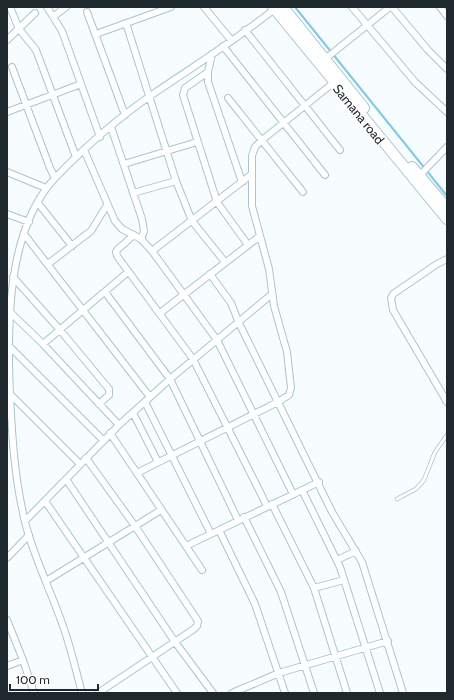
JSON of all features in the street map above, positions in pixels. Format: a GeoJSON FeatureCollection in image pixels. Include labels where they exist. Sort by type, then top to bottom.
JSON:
{"type":"FeatureCollection","features":[{"type":"Feature","properties":{"kind":"main road","name":"Samana road"},"geometry":{"type":"LineString","coordinates":[[277,7],[330,55],[337,80]]}},
{"type":"Feature","properties":{"kind":"main road","name":"Samana road"},"geometry":{"type":"LineString","coordinates":[[277,7],[379,132],[447,219]]}},
{"type":"Feature","properties":{"kind":"main road","name":"Samana road"},"geometry":{"type":"LineString","coordinates":[[379,132],[424,171],[447,208]]}},
{"type":"Feature","properties":{"kind":"street"},"geometry":{"type":"LineString","coordinates":[[10,7],[19,29],[36,50],[76,157]]}},
{"type":"Feature","properties":{"kind":"street"},"geometry":{"type":"LineString","coordinates":[[47,7],[62,31],[100,137]]}},
{"type":"Feature","properties":{"kind":"street"},"geometry":{"type":"LineString","coordinates":[[54,16],[66,7]]}},
{"type":"Feature","properties":{"kind":"street"},"geometry":{"type":"LineString","coordinates":[[96,34],[172,7]]}},
{"type":"Feature","properties":{"kind":"street"},"geometry":{"type":"LineString","coordinates":[[204,7],[231,40]]}},
{"type":"Feature","properties":{"kind":"street"},"geometry":{"type":"LineString","coordinates":[[82,693],[64,629],[25,522],[15,464],[10,394],[8,329],[13,278],[24,234],[46,188],[76,157],[150,96],[277,7]]}},
{"type":"Feature","properties":{"kind":"street"},"geometry":{"type":"LineString","coordinates":[[352,7],[415,82],[447,112]]}},
{"type":"Feature","properties":{"kind":"street"},"geometry":{"type":"LineString","coordinates":[[330,55],[391,7],[428,50],[447,69]]}},
{"type":"Feature","properties":{"kind":"street"},"geometry":{"type":"LineString","coordinates":[[440,7],[447,16]]}},
{"type":"Feature","properties":{"kind":"street"},"geometry":{"type":"LineString","coordinates":[[87,12],[125,116]]}},
{"type":"Feature","properties":{"kind":"street"},"geometry":{"type":"LineString","coordinates":[[7,40],[35,13]]}},
{"type":"Feature","properties":{"kind":"street"},"geometry":{"type":"LineString","coordinates":[[126,23],[176,180],[192,221],[225,262]]}},
{"type":"Feature","properties":{"kind":"street"},"geometry":{"type":"LineString","coordinates":[[245,30],[340,150]]}},
{"type":"Feature","properties":{"kind":"street"},"geometry":{"type":"LineString","coordinates":[[223,46],[326,175]]}},
{"type":"Feature","properties":{"kind":"street"},"geometry":{"type":"LineString","coordinates":[[212,54],[208,72],[208,82],[242,182]]}},
{"type":"Feature","properties":{"kind":"street"},"geometry":{"type":"LineString","coordinates":[[12,67],[55,178]]}},
{"type":"Feature","properties":{"kind":"street"},"geometry":{"type":"LineString","coordinates":[[208,72],[185,88],[182,93],[216,202],[248,245]]}},
{"type":"Feature","properties":{"kind":"street"},"geometry":{"type":"LineString","coordinates":[[137,473],[287,397],[291,388],[287,352],[272,294],[269,269],[252,206],[254,150],[262,140],[337,80]]}},
{"type":"Feature","properties":{"kind":"street"},"geometry":{"type":"LineString","coordinates":[[7,112],[81,84]]}},
{"type":"Feature","properties":{"kind":"street"},"geometry":{"type":"LineString","coordinates":[[228,98],[303,192]]}},
{"type":"Feature","properties":{"kind":"street"},"geometry":{"type":"LineString","coordinates":[[111,128],[144,226],[141,240]]}},
{"type":"Feature","properties":{"kind":"street"},"geometry":{"type":"LineString","coordinates":[[124,164],[197,142]]}},
{"type":"Feature","properties":{"kind":"street"},"geometry":{"type":"LineString","coordinates":[[84,150],[107,205],[118,225],[141,240],[152,251],[185,293],[217,340],[293,494]]}},
{"type":"Feature","properties":{"kind":"street"},"geometry":{"type":"LineString","coordinates":[[424,171],[446,150]]}},
{"type":"Feature","properties":{"kind":"street"},"geometry":{"type":"LineString","coordinates":[[7,172],[46,188]]}},
{"type":"Feature","properties":{"kind":"street"},"geometry":{"type":"LineString","coordinates":[[152,251],[252,174]]}},
{"type":"Feature","properties":{"kind":"street"},"geometry":{"type":"LineString","coordinates":[[133,192],[176,180]]}},
{"type":"Feature","properties":{"kind":"street"},"geometry":{"type":"LineString","coordinates":[[38,203],[72,246]]}},
{"type":"Feature","properties":{"kind":"street"},"geometry":{"type":"LineString","coordinates":[[48,264],[91,231],[107,205]]}},
{"type":"Feature","properties":{"kind":"street"},"geometry":{"type":"LineString","coordinates":[[7,214],[29,222]]}},
{"type":"Feature","properties":{"kind":"street"},"geometry":{"type":"LineString","coordinates":[[24,234],[150,396]]}},
{"type":"Feature","properties":{"kind":"street"},"geometry":{"type":"LineString","coordinates":[[134,235],[116,252],[117,256],[193,359],[314,588],[347,693]]}},
{"type":"Feature","properties":{"kind":"street"},"geometry":{"type":"LineString","coordinates":[[160,313],[260,236]]}},
{"type":"Feature","properties":{"kind":"street"},"geometry":{"type":"LineString","coordinates":[[447,259],[436,264],[393,294],[391,298],[393,310],[447,402]]}},
{"type":"Feature","properties":{"kind":"street"},"geometry":{"type":"LineString","coordinates":[[43,344],[128,272]]}},
{"type":"Feature","properties":{"kind":"street"},"geometry":{"type":"LineString","coordinates":[[210,274],[231,303],[239,323],[332,512],[362,562],[388,641],[403,693]]}},
{"type":"Feature","properties":{"kind":"street"},"geometry":{"type":"LineString","coordinates":[[13,278],[60,330],[109,389],[110,393],[100,404]]}},
{"type":"Feature","properties":{"kind":"street"},"geometry":{"type":"LineString","coordinates":[[105,292],[170,379],[241,519],[279,588],[314,693]]}},
{"type":"Feature","properties":{"kind":"street"},"geometry":{"type":"LineString","coordinates":[[25,522],[110,433],[150,396],[272,294]]}},
{"type":"Feature","properties":{"kind":"street"},"geometry":{"type":"LineString","coordinates":[[10,312],[43,344],[119,425]]}},
{"type":"Feature","properties":{"kind":"street"},"geometry":{"type":"LineString","coordinates":[[8,345],[104,440]]}},
{"type":"Feature","properties":{"kind":"street"},"geometry":{"type":"LineString","coordinates":[[10,394],[80,464]]}},
{"type":"Feature","properties":{"kind":"street"},"geometry":{"type":"LineString","coordinates":[[145,402],[173,454],[211,534]]}},
{"type":"Feature","properties":{"kind":"street"},"geometry":{"type":"LineString","coordinates":[[132,413],[158,462]]}},
{"type":"Feature","properties":{"kind":"street"},"geometry":{"type":"LineString","coordinates":[[110,433],[202,570]]}},
{"type":"Feature","properties":{"kind":"street"},"geometry":{"type":"LineString","coordinates":[[86,458],[135,526],[198,621],[197,626],[175,642],[98,693]]}},
{"type":"Feature","properties":{"kind":"street"},"geometry":{"type":"LineString","coordinates":[[66,479],[108,544],[175,642],[213,693]]}},
{"type":"Feature","properties":{"kind":"street"},"geometry":{"type":"LineString","coordinates":[[186,546],[318,482]]}},
{"type":"Feature","properties":{"kind":"street"},"geometry":{"type":"LineString","coordinates":[[302,490],[337,560],[380,693]]}},
{"type":"Feature","properties":{"kind":"street"},"geometry":{"type":"LineString","coordinates":[[45,501],[177,693]]}},
{"type":"Feature","properties":{"kind":"street"},"geometry":{"type":"LineString","coordinates":[[46,581],[84,559],[161,510]]}},
{"type":"Feature","properties":{"kind":"street"},"geometry":{"type":"LineString","coordinates":[[219,530],[255,604],[285,693]]}},
{"type":"Feature","properties":{"kind":"street"},"geometry":{"type":"LineString","coordinates":[[7,558],[29,535]]}},
{"type":"Feature","properties":{"kind":"street"},"geometry":{"type":"LineString","coordinates":[[337,560],[356,551]]}},
{"type":"Feature","properties":{"kind":"street"},"geometry":{"type":"LineString","coordinates":[[314,588],[344,580]]}},
{"type":"Feature","properties":{"kind":"street"},"geometry":{"type":"LineString","coordinates":[[7,620],[34,693]]}},
{"type":"Feature","properties":{"kind":"street"},"geometry":{"type":"LineString","coordinates":[[236,692],[279,673],[388,641]]}},
{"type":"Feature","properties":{"kind":"street"},"geometry":{"type":"LineString","coordinates":[[7,666],[23,660]]}},
{"type":"Feature","properties":{"kind":"lane"},"geometry":{"type":"LineString","coordinates":[[397,499],[416,489],[424,480],[435,452],[447,435]]}},
{"type":"Feature","properties":{"kind":"waterway"},"geometry":{"type":"LineString","coordinates":[[295,7],[447,196]]}}]}
